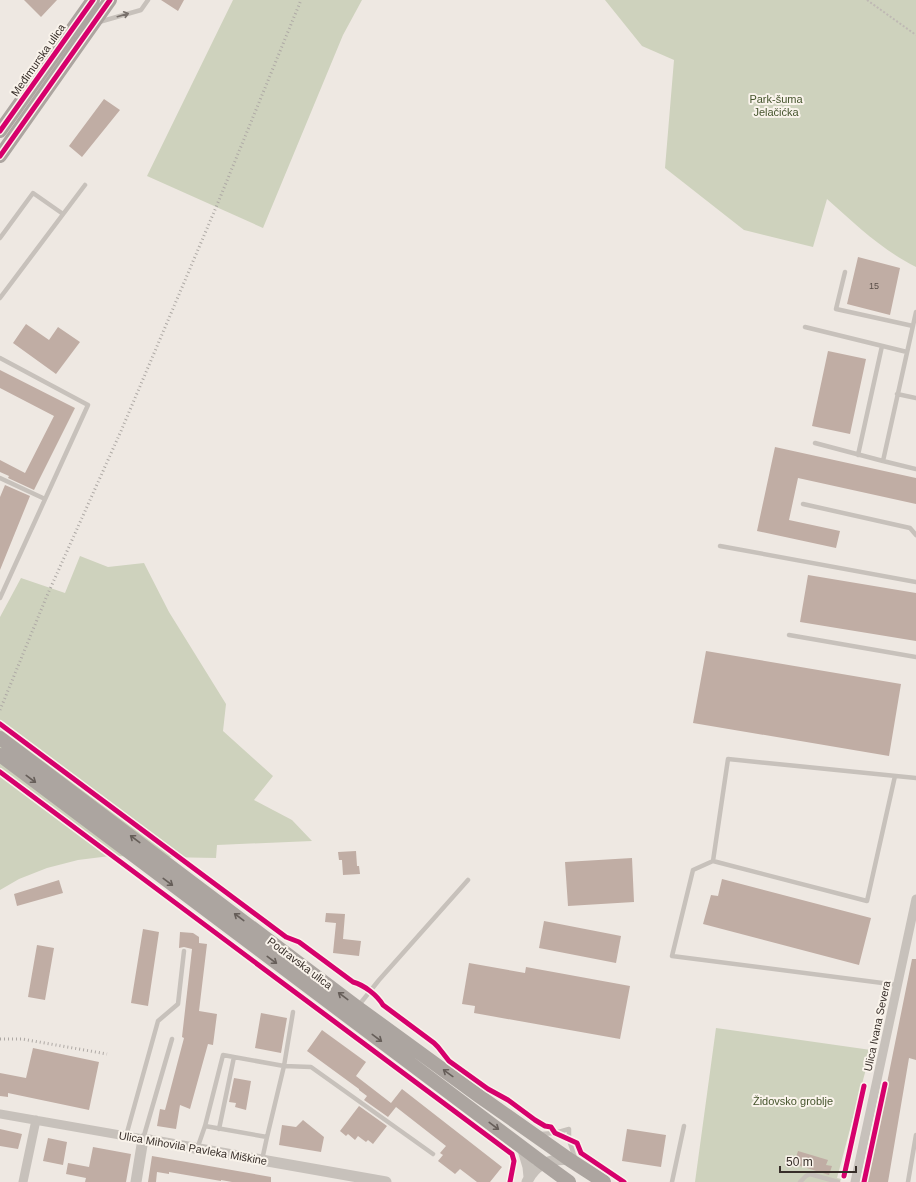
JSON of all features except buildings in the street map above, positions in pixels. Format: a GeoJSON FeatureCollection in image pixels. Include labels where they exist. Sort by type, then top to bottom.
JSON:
{"type":"FeatureCollection","features":[{"type":"Feature","properties":{"kind":"main road","name":"Međimurska ulica"},"geometry":{"type":"LineString","coordinates":[[0,131],[93,0]]}},
{"type":"Feature","properties":{"kind":"main road"},"geometry":{"type":"LineString","coordinates":[[0,156],[110,0]]}},
{"type":"Feature","properties":{"kind":"main road","name":"Podravska ulica"},"geometry":{"type":"LineString","coordinates":[[0,738],[479,1096],[574,1163],[604,1182]]}},
{"type":"Feature","properties":{"kind":"main road","name":"Podravska ulica"},"geometry":{"type":"LineString","coordinates":[[0,755],[569,1182]]}},
{"type":"Feature","properties":{"kind":"street","name":"Ulica Ivana Severa"},"geometry":{"type":"LineString","coordinates":[[855,1182],[916,899]]}},
{"type":"Feature","properties":{"kind":"street","name":"Ulica Mihovila Pavleka Miškine"},"geometry":{"type":"LineString","coordinates":[[0,1114],[262,1160],[353,1179],[386,1182]]}},
{"type":"Feature","properties":{"kind":"street"},"geometry":{"type":"LineString","coordinates":[[23,1182],[36,1120]]}},
{"type":"Feature","properties":{"kind":"street"},"geometry":{"type":"LineString","coordinates":[[136,1182],[143,1139]]}},
{"type":"Feature","properties":{"kind":"street"},"geometry":{"type":"LineString","coordinates":[[522,1147],[528,1167],[528,1180]]}},
{"type":"Feature","properties":{"kind":"street"},"geometry":{"type":"LineString","coordinates":[[528,1180],[534,1170],[543,1163],[557,1159],[574,1163]]}},
{"type":"Feature","properties":{"kind":"street"},"geometry":{"type":"LineString","coordinates":[[555,1182],[569,1182]]}},
{"type":"Feature","properties":{"kind":"lane"},"geometry":{"type":"LineString","coordinates":[[93,24],[141,10],[148,0]]}},
{"type":"Feature","properties":{"kind":"lane"},"geometry":{"type":"LineString","coordinates":[[0,298],[85,185]]}},
{"type":"Feature","properties":{"kind":"lane"},"geometry":{"type":"LineString","coordinates":[[0,238],[34,193],[63,214]]}},
{"type":"Feature","properties":{"kind":"lane"},"geometry":{"type":"LineString","coordinates":[[845,272],[836,309],[913,326]]}},
{"type":"Feature","properties":{"kind":"lane"},"geometry":{"type":"LineString","coordinates":[[883,461],[916,312]]}},
{"type":"Feature","properties":{"kind":"lane"},"geometry":{"type":"LineString","coordinates":[[805,328],[907,352]]}},
{"type":"Feature","properties":{"kind":"lane"},"geometry":{"type":"LineString","coordinates":[[858,455],[882,346]]}},
{"type":"Feature","properties":{"kind":"lane"},"geometry":{"type":"LineString","coordinates":[[0,358],[88,405],[0,598]]}},
{"type":"Feature","properties":{"kind":"lane"},"geometry":{"type":"LineString","coordinates":[[897,394],[916,398]]}},
{"type":"Feature","properties":{"kind":"lane"},"geometry":{"type":"LineString","coordinates":[[815,443],[916,469]]}},
{"type":"Feature","properties":{"kind":"lane"},"geometry":{"type":"LineString","coordinates":[[0,478],[45,499]]}},
{"type":"Feature","properties":{"kind":"lane"},"geometry":{"type":"LineString","coordinates":[[803,504],[910,528],[916,535]]}},
{"type":"Feature","properties":{"kind":"lane"},"geometry":{"type":"LineString","coordinates":[[720,546],[916,582]]}},
{"type":"Feature","properties":{"kind":"lane"},"geometry":{"type":"LineString","coordinates":[[789,635],[916,657]]}},
{"type":"Feature","properties":{"kind":"lane"},"geometry":{"type":"LineString","coordinates":[[713,861],[728,759],[916,778]]}},
{"type":"Feature","properties":{"kind":"lane"},"geometry":{"type":"LineString","coordinates":[[895,776],[867,901],[713,861],[693,870],[672,956],[898,985]]}},
{"type":"Feature","properties":{"kind":"lane"},"geometry":{"type":"LineString","coordinates":[[358,1007],[379,980],[468,880]]}},
{"type":"Feature","properties":{"kind":"lane"},"geometry":{"type":"LineString","coordinates":[[126,1136],[158,1021],[178,1004],[184,951]]}},
{"type":"Feature","properties":{"kind":"lane"},"geometry":{"type":"LineString","coordinates":[[262,1160],[284,1066],[293,1012]]}},
{"type":"Feature","properties":{"kind":"lane"},"geometry":{"type":"LineString","coordinates":[[143,1139],[172,1038]]}},
{"type":"Feature","properties":{"kind":"lane"},"geometry":{"type":"LineString","coordinates":[[197,1149],[205,1126],[223,1055],[284,1066],[311,1067],[434,1154]]}},
{"type":"Feature","properties":{"kind":"lane"},"geometry":{"type":"LineString","coordinates":[[219,1129],[234,1057]]}},
{"type":"Feature","properties":{"kind":"lane"},"geometry":{"type":"LineString","coordinates":[[205,1126],[267,1137]]}},
{"type":"Feature","properties":{"kind":"lane"},"geometry":{"type":"LineString","coordinates":[[672,1182],[684,1126]]}},
{"type":"Feature","properties":{"kind":"lane"},"geometry":{"type":"LineString","coordinates":[[533,1134],[550,1134],[569,1129],[574,1163]]}},
{"type":"Feature","properties":{"kind":"lane"},"geometry":{"type":"LineString","coordinates":[[908,1182],[916,1135]]}},
{"type":"Feature","properties":{"kind":"lane"},"geometry":{"type":"LineString","coordinates":[[800,1182],[810,1174],[838,1182]]}},
{"type":"Feature","properties":{"kind":"path"},"geometry":{"type":"LineString","coordinates":[[867,0],[916,35]]}},
{"type":"Feature","properties":{"kind":"green space"},"geometry":{"type":"Polygon","coordinates":[[[233,0],[362,0],[343,35],[263,228],[147,176],[233,0]]]}},
{"type":"Feature","properties":{"kind":"green space","name":"Park-šuma Jelačićka"},"geometry":{"type":"Polygon","coordinates":[[[605,0],[916,0],[916,267],[880,245],[827,199],[813,247],[744,230],[665,168],[674,60],[642,46],[605,0]]]}},
{"type":"Feature","properties":{"kind":"green space"},"geometry":{"type":"Polygon","coordinates":[[[80,556],[108,567],[144,563],[169,612],[226,704],[223,731],[273,776],[254,800],[292,820],[312,841],[217,845],[216,858],[110,856],[78,860],[47,868],[19,879],[0,890],[0,617],[21,578],[65,593],[80,556]]]}},
{"type":"Feature","properties":{"kind":"green space","name":"Židovsko groblje"},"geometry":{"type":"Polygon","coordinates":[[[716,1028],[871,1050],[837,1178],[841,1179],[840,1182],[695,1182],[716,1028]]]}},
{"type":"Feature","properties":{"kind":"railway"},"geometry":{"type":"LineString","coordinates":[[0,710],[46,598],[121,431],[217,205],[301,0]]}},
{"type":"Feature","properties":{"kind":"railway"},"geometry":{"type":"LineString","coordinates":[[0,1039],[22,1039],[107,1054]]}},
{"type":"Feature","properties":{"kind":"cycle path"},"geometry":{"type":"LineString","coordinates":[[0,131],[93,0]]}},
{"type":"Feature","properties":{"kind":"cycle path"},"geometry":{"type":"LineString","coordinates":[[0,156],[110,0]]}},
{"type":"Feature","properties":{"kind":"cycle path"},"geometry":{"type":"LineString","coordinates":[[0,724],[286,937],[299,942],[353,982],[370,991],[383,1005],[434,1043],[449,1061],[488,1089],[508,1100],[535,1120],[545,1126],[551,1127],[555,1133],[577,1143],[581,1153],[624,1182]]}},
{"type":"Feature","properties":{"kind":"cycle path"},"geometry":{"type":"LineString","coordinates":[[0,772],[512,1154],[514,1161],[510,1182]]}},
{"type":"Feature","properties":{"kind":"cycle path"},"geometry":{"type":"LineString","coordinates":[[864,1182],[885,1084]]}},
{"type":"Feature","properties":{"kind":"cycle path"},"geometry":{"type":"LineString","coordinates":[[844,1176],[864,1086]]}}]}
